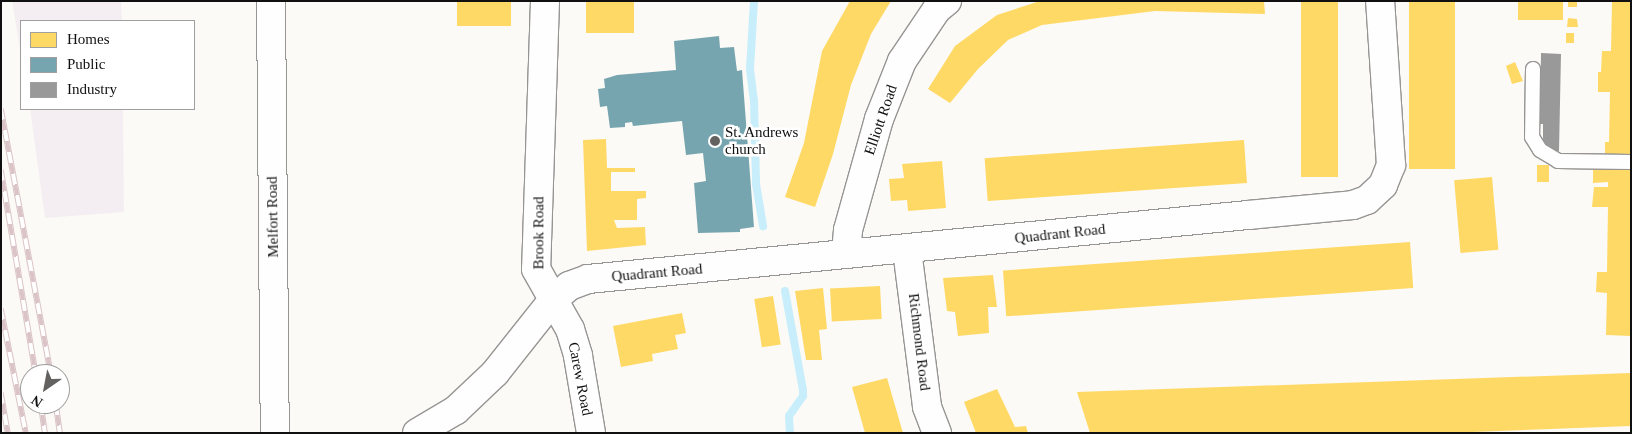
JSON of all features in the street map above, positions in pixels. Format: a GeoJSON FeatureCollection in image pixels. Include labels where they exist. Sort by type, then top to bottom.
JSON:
{"type":"FeatureCollection","features":[{"type":"Feature","properties":{"kind":"street","name":"Melfort Road"},"geometry":{"type":"LineString","coordinates":[[271,1],[275,433]]}},
{"type":"Feature","properties":{"kind":"street","name":"Brook Road"},"geometry":{"type":"LineString","coordinates":[[545,1],[536,269],[552,301]]}},
{"type":"Feature","properties":{"kind":"street","name":"Elliott Road"},"geometry":{"type":"LineString","coordinates":[[846,253],[848,230],[879,119],[902,61],[937,9],[947,1]]}},
{"type":"Feature","properties":{"kind":"street","name":"Quadrant Road"},"geometry":{"type":"LineString","coordinates":[[552,301],[569,286],[588,279],[846,253],[907,250],[1353,205],[1366,200],[1383,185],[1390,165],[1380,1]]}},
{"type":"Feature","properties":{"kind":"street","name":"Richmond Road"},"geometry":{"type":"LineString","coordinates":[[907,250],[927,407],[937,433]]}},
{"type":"Feature","properties":{"kind":"street"},"geometry":{"type":"LineString","coordinates":[[417,433],[456,410],[494,373],[552,301]]}},
{"type":"Feature","properties":{"kind":"street","name":"Carew Road"},"geometry":{"type":"LineString","coordinates":[[552,301],[570,329],[591,433]]}},
{"type":"Feature","properties":{"kind":"lane"},"geometry":{"type":"LineString","coordinates":[[1533,69],[1532,137],[1540,150],[1558,161],[1631,162]]}},
{"type":"Feature","properties":{"kind":"shaded area"},"geometry":{"type":"Polygon","coordinates":[[[12,1],[121,1],[122,20],[20,20],[20,49],[12,1]]]}},
{"type":"Feature","properties":{"kind":"shaded area"},"geometry":{"type":"Polygon","coordinates":[[[30,110],[123,110],[124,212],[45,218],[30,110]]]}},
{"type":"Feature","properties":{"kind":"building: Homes"},"geometry":{"type":"Polygon","coordinates":[[[457,1],[511,1],[511,26],[457,26],[457,1]]]}},
{"type":"Feature","properties":{"kind":"building: Homes"},"geometry":{"type":"Polygon","coordinates":[[[586,1],[634,1],[634,33],[586,33],[586,1]]]}},
{"type":"Feature","properties":{"kind":"building: Homes"},"geometry":{"type":"Polygon","coordinates":[[[850,1],[891,1],[871,34],[851,85],[833,154],[815,207],[785,197],[804,143],[822,51],[850,1]]]}},
{"type":"Feature","properties":{"kind":"building: Homes"},"geometry":{"type":"Polygon","coordinates":[[[1040,1],[1264,1],[1265,14],[1155,11],[1042,25],[1008,40],[978,69],[950,103],[928,89],[955,46],[997,15],[1040,1]]]}},
{"type":"Feature","properties":{"kind":"building: Homes"},"geometry":{"type":"Polygon","coordinates":[[[1301,1],[1338,1],[1338,177],[1301,177],[1301,1]]]}},
{"type":"Feature","properties":{"kind":"building: Homes"},"geometry":{"type":"Polygon","coordinates":[[[1409,1],[1455,1],[1455,169],[1409,169],[1409,1]]]}},
{"type":"Feature","properties":{"kind":"building: Homes"},"geometry":{"type":"Polygon","coordinates":[[[1518,1],[1563,1],[1563,20],[1518,20],[1518,1]]]}},
{"type":"Feature","properties":{"kind":"building: Homes"},"geometry":{"type":"Polygon","coordinates":[[[1568,1],[1577,1],[1577,7],[1568,7],[1568,1]]]}},
{"type":"Feature","properties":{"kind":"building: Homes"},"geometry":{"type":"Polygon","coordinates":[[[1612,1],[1631,1],[1631,157],[1605,156],[1605,142],[1609,142],[1610,92],[1598,92],[1598,72],[1601,72],[1602,51],[1611,51],[1612,1]]]}},
{"type":"Feature","properties":{"kind":"building: Homes"},"geometry":{"type":"Polygon","coordinates":[[[1568,18],[1577,19],[1578,27],[1567,27],[1568,18]]]}},
{"type":"Feature","properties":{"kind":"building: Homes"},"geometry":{"type":"Polygon","coordinates":[[[1566,33],[1574,33],[1574,43],[1566,43],[1566,33]]]}},
{"type":"Feature","properties":{"kind":"building: Homes"},"geometry":{"type":"Polygon","coordinates":[[[1515,62],[1523,81],[1512,84],[1506,66],[1515,62]]]}},
{"type":"Feature","properties":{"kind":"building: Homes"},"geometry":{"type":"Polygon","coordinates":[[[606,139],[607,168],[635,168],[635,172],[611,172],[611,191],[646,191],[646,198],[637,199],[637,220],[614,220],[617,228],[645,227],[646,245],[587,251],[583,140],[606,139]]]}},
{"type":"Feature","properties":{"kind":"building: Homes"},"geometry":{"type":"Polygon","coordinates":[[[1244,140],[1247,183],[988,201],[985,158],[1244,140]]]}},
{"type":"Feature","properties":{"kind":"building: Homes"},"geometry":{"type":"Polygon","coordinates":[[[942,161],[946,208],[908,211],[907,200],[891,201],[889,179],[904,178],[902,164],[942,161]]]}},
{"type":"Feature","properties":{"kind":"building: Homes"},"geometry":{"type":"Polygon","coordinates":[[[1537,165],[1549,165],[1549,182],[1537,182],[1537,165]]]}},
{"type":"Feature","properties":{"kind":"building: Homes"},"geometry":{"type":"Polygon","coordinates":[[[1593,166],[1631,166],[1631,336],[1606,335],[1607,293],[1596,292],[1597,272],[1607,272],[1608,207],[1592,207],[1594,187],[1608,187],[1608,182],[1593,183],[1593,166]]]}},
{"type":"Feature","properties":{"kind":"building: Homes"},"geometry":{"type":"Polygon","coordinates":[[[1492,177],[1498,250],[1461,253],[1454,180],[1492,177]]]}},
{"type":"Feature","properties":{"kind":"building: Homes"},"geometry":{"type":"Polygon","coordinates":[[[1410,242],[1413,288],[1006,316],[1003,270],[1410,242]]]}},
{"type":"Feature","properties":{"kind":"building: Homes"},"geometry":{"type":"Polygon","coordinates":[[[993,275],[997,307],[988,307],[989,333],[958,336],[955,312],[947,311],[943,278],[993,275]]]}},
{"type":"Feature","properties":{"kind":"building: Homes"},"geometry":{"type":"Polygon","coordinates":[[[880,286],[882,319],[832,322],[830,289],[880,286]]]}},
{"type":"Feature","properties":{"kind":"building: Homes"},"geometry":{"type":"Polygon","coordinates":[[[823,288],[827,329],[819,330],[822,360],[806,360],[795,291],[823,288]]]}},
{"type":"Feature","properties":{"kind":"building: Homes"},"geometry":{"type":"Polygon","coordinates":[[[773,296],[781,344],[762,347],[754,299],[773,296]]]}},
{"type":"Feature","properties":{"kind":"building: Homes"},"geometry":{"type":"Polygon","coordinates":[[[682,313],[686,333],[675,335],[678,349],[652,354],[653,361],[621,367],[613,326],[682,313]]]}},
{"type":"Feature","properties":{"kind":"building: Homes"},"geometry":{"type":"Polygon","coordinates":[[[1631,373],[1631,426],[1445,433],[1090,433],[1077,392],[1631,373]]]}},
{"type":"Feature","properties":{"kind":"building: Homes"},"geometry":{"type":"Polygon","coordinates":[[[887,378],[903,433],[865,433],[852,387],[887,378]]]}},
{"type":"Feature","properties":{"kind":"building: Homes"},"geometry":{"type":"Polygon","coordinates":[[[997,389],[1015,427],[1026,426],[1028,433],[976,433],[964,402],[997,389]]]}},
{"type":"Feature","properties":{"kind":"building: Public","name":"St. Andrews church"},"geometry":{"type":"Polygon","coordinates":[[[719,36],[720,48],[734,47],[737,71],[742,70],[754,227],[740,229],[740,232],[698,233],[694,183],[706,181],[703,153],[686,155],[682,121],[633,126],[632,122],[625,123],[625,127],[610,128],[607,106],[600,107],[598,89],[605,88],[604,79],[617,75],[676,70],[674,41],[719,36]]]}},
{"type":"Feature","properties":{"kind":"building: Industry"},"geometry":{"type":"Polygon","coordinates":[[[1541,53],[1561,54],[1559,151],[1553,152],[1543,143],[1543,124],[1540,124],[1541,53]]]}},
{"type":"Feature","properties":{"kind":"waterway"},"geometry":{"type":"LineString","coordinates":[[754,1],[750,69],[754,100],[756,184],[763,226]]}},
{"type":"Feature","properties":{"kind":"waterway"},"geometry":{"type":"LineString","coordinates":[[785,291],[803,390],[803,396],[789,416],[790,433]]}},
{"type":"Feature","properties":{"kind":"railway"},"geometry":{"type":"LineString","coordinates":[[1,109],[49,364]]}},
{"type":"Feature","properties":{"kind":"railway"},"geometry":{"type":"LineString","coordinates":[[1,170],[34,364]]}},
{"type":"Feature","properties":{"kind":"railway"},"geometry":{"type":"LineString","coordinates":[[1,309],[26,433]]}},
{"type":"Feature","properties":{"kind":"railway"},"geometry":{"type":"LineString","coordinates":[[1,393],[8,433]]}},
{"type":"Feature","properties":{"kind":"railway"},"geometry":{"type":"LineString","coordinates":[[42,414],[45,433]]}},
{"type":"Feature","properties":{"kind":"railway"},"geometry":{"type":"LineString","coordinates":[[57,414],[60,433]]}},
{"type":"Feature","properties":{"kind":"place","name":"St. Andrews church"},"geometry":{"type":"Point","coordinates":[715,141]}}]}
